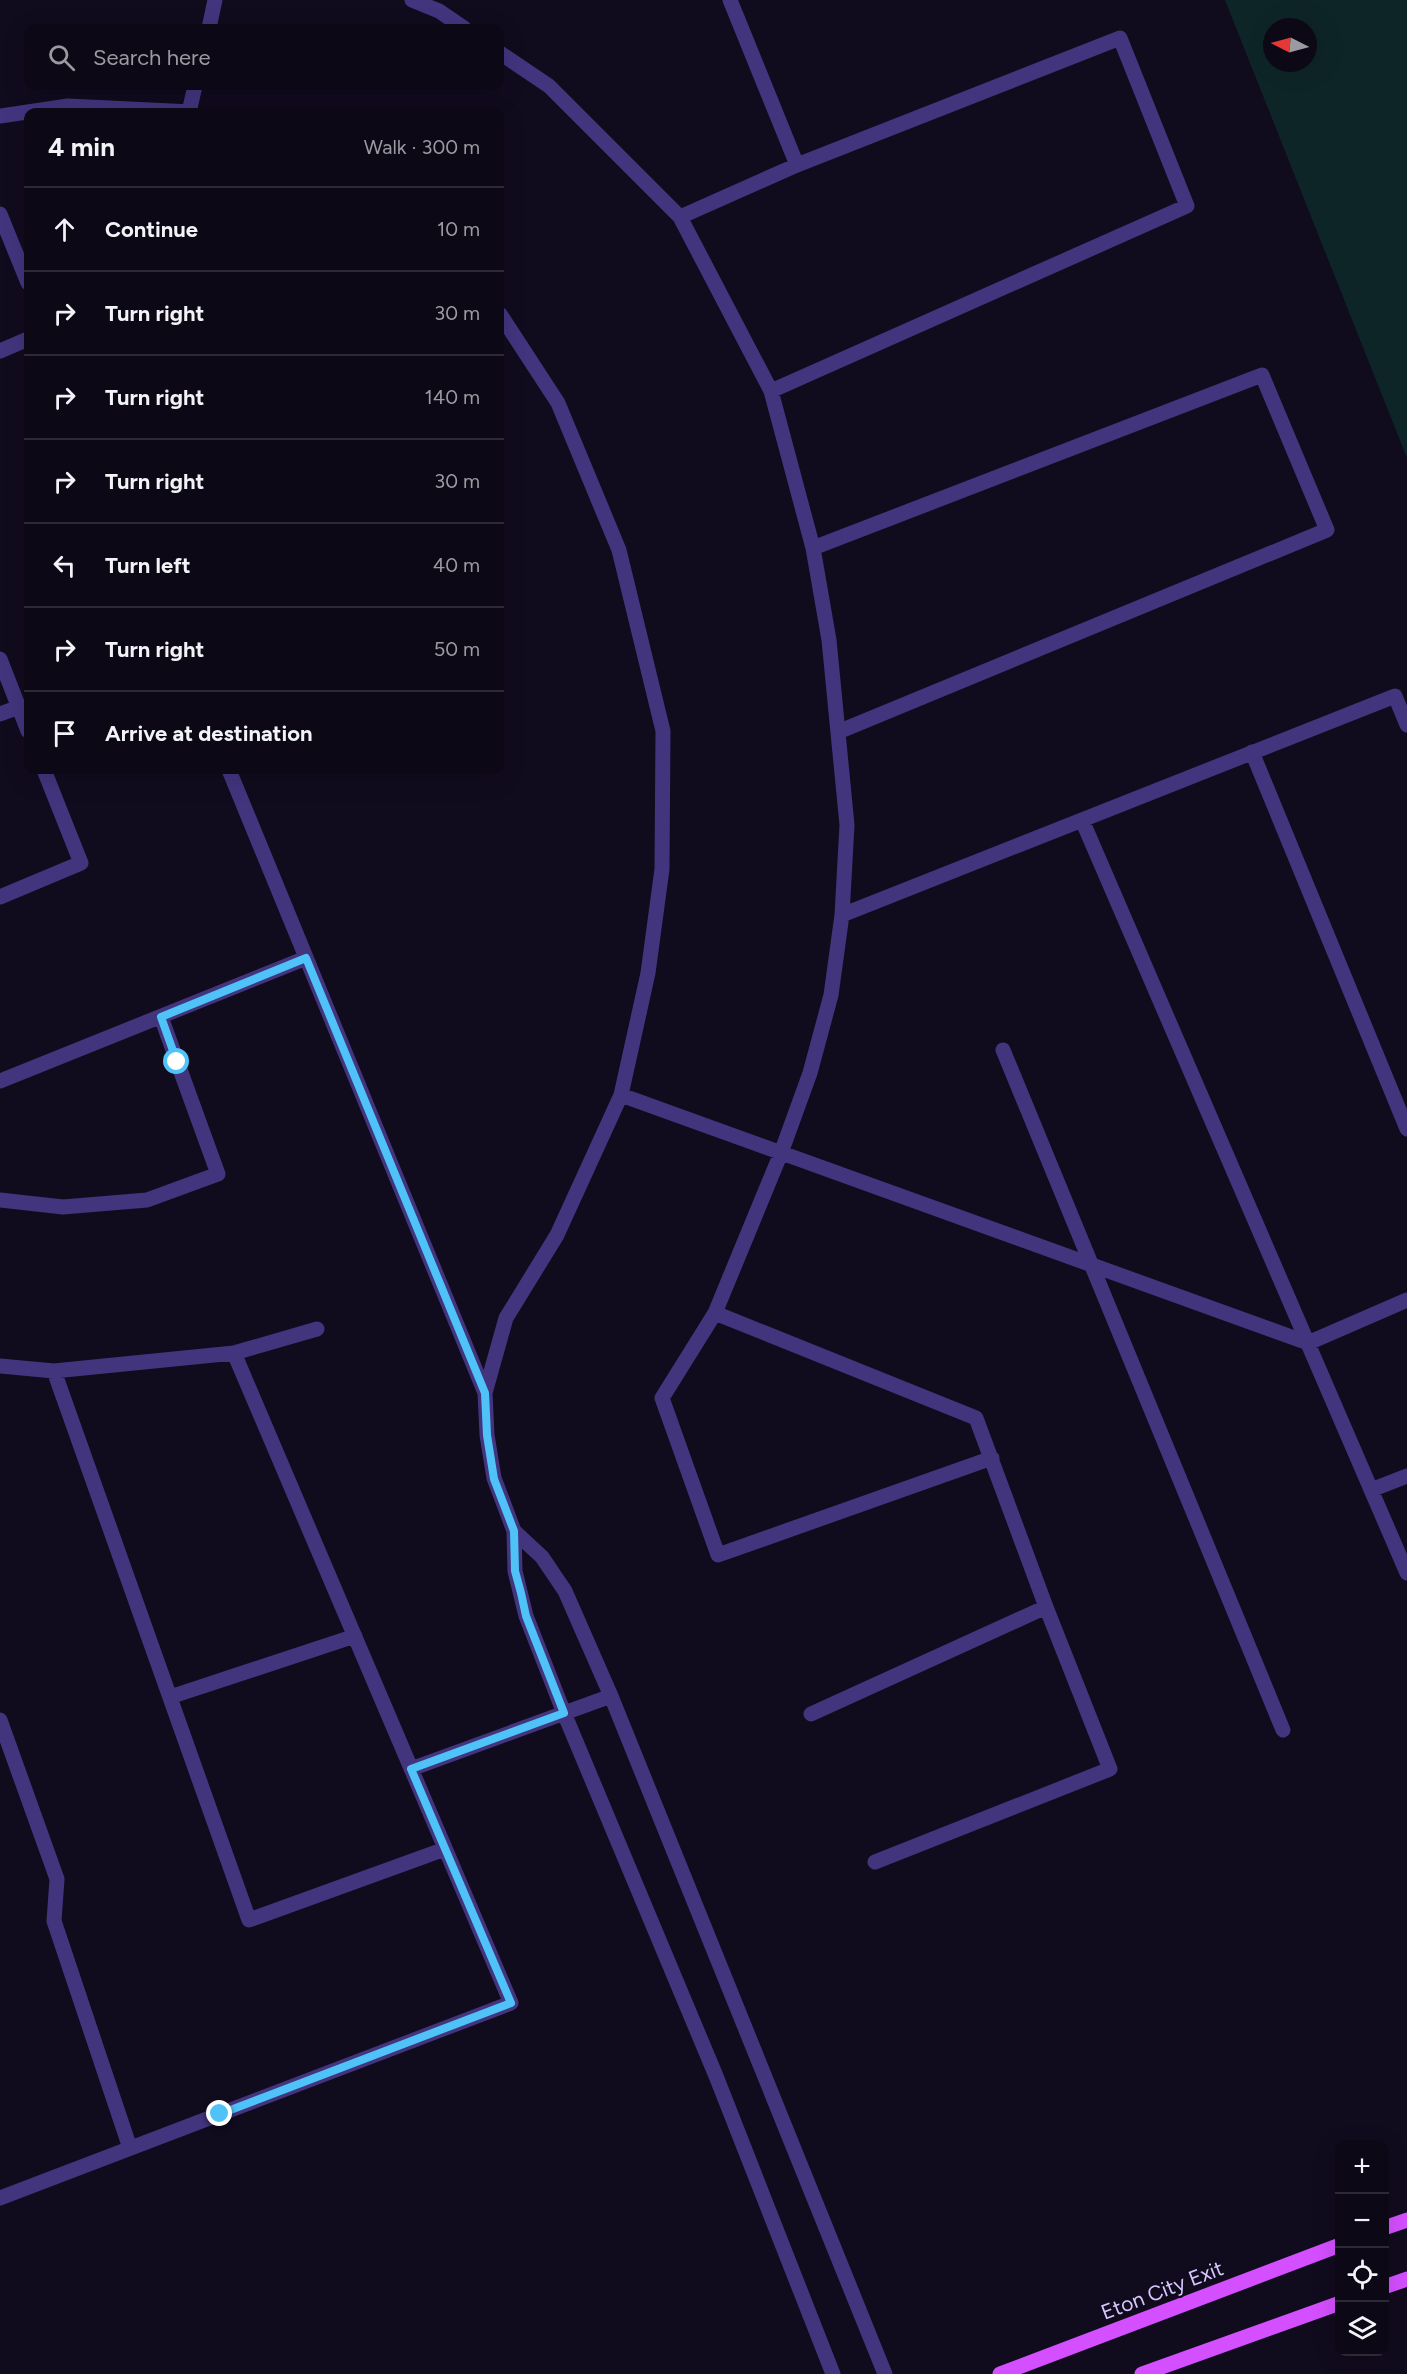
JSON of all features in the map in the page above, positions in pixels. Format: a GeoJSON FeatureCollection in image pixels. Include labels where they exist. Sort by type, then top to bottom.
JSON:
{"type":"FeatureCollection","features":[{"type":"Feature","properties":{"kind":"main road"},"geometry":{"type":"LineString","coordinates":[[1389,2226],[1407,2220]]}},
{"type":"Feature","properties":{"kind":"main road","name":"Eton City Exit"},"geometry":{"type":"LineString","coordinates":[[1000,2374],[1335,2247]]}},
{"type":"Feature","properties":{"kind":"main road"},"geometry":{"type":"LineString","coordinates":[[1389,2285],[1407,2279]]}},
{"type":"Feature","properties":{"kind":"main road"},"geometry":{"type":"LineString","coordinates":[[1142,2374],[1335,2305]]}},
{"type":"Feature","properties":{"kind":"street"},"geometry":{"type":"LineString","coordinates":[[210,24],[215,0]]}},
{"type":"Feature","properties":{"kind":"street"},"geometry":{"type":"LineString","coordinates":[[412,0],[439,11],[458,24]]}},
{"type":"Feature","properties":{"kind":"street"},"geometry":{"type":"LineString","coordinates":[[735,1],[798,165]]}},
{"type":"Feature","properties":{"kind":"street"},"geometry":{"type":"LineString","coordinates":[[680,217],[798,165],[1120,38],[1187,206],[771,391]]}},
{"type":"Feature","properties":{"kind":"street"},"geometry":{"type":"LineString","coordinates":[[504,56],[549,86],[680,217],[771,391],[813,548],[829,640],[847,825],[842,915],[831,995],[810,1073],[781,1153],[715,1313],[662,1398],[718,1555],[992,1458]]}},
{"type":"Feature","properties":{"kind":"street"},"geometry":{"type":"LineString","coordinates":[[191,108],[194,90]]}},
{"type":"Feature","properties":{"kind":"street"},"geometry":{"type":"LineString","coordinates":[[54,108],[68,106],[109,108]]}},
{"type":"Feature","properties":{"kind":"street"},"geometry":{"type":"LineString","coordinates":[[0,116],[24,112]]}},
{"type":"Feature","properties":{"kind":"street"},"geometry":{"type":"LineString","coordinates":[[0,214],[24,273]]}},
{"type":"Feature","properties":{"kind":"street"},"geometry":{"type":"LineString","coordinates":[[504,320],[558,403],[619,550],[663,731],[662,869],[648,974],[621,1095],[557,1235],[506,1318],[485,1393],[487,1435],[494,1479],[514,1531],[515,1571],[526,1616],[564,1713],[712,2065],[833,2374]]}},
{"type":"Feature","properties":{"kind":"street"},"geometry":{"type":"LineString","coordinates":[[0,351],[24,341]]}},
{"type":"Feature","properties":{"kind":"street"},"geometry":{"type":"LineString","coordinates":[[813,548],[1262,375],[1327,530],[838,732]]}},
{"type":"Feature","properties":{"kind":"street"},"geometry":{"type":"LineString","coordinates":[[0,658],[24,720]]}},
{"type":"Feature","properties":{"kind":"street"},"geometry":{"type":"LineString","coordinates":[[842,915],[1395,696],[1407,725]]}},
{"type":"Feature","properties":{"kind":"street"},"geometry":{"type":"LineString","coordinates":[[0,714],[19,707]]}},
{"type":"Feature","properties":{"kind":"street"},"geometry":{"type":"LineString","coordinates":[[1252,752],[1407,1130]]}},
{"type":"Feature","properties":{"kind":"street"},"geometry":{"type":"LineString","coordinates":[[0,897],[81,863],[46,774]]}},
{"type":"Feature","properties":{"kind":"street"},"geometry":{"type":"LineString","coordinates":[[231,774],[485,1393]]}},
{"type":"Feature","properties":{"kind":"street"},"geometry":{"type":"LineString","coordinates":[[1082,820],[1407,1573]]}},
{"type":"Feature","properties":{"kind":"street"},"geometry":{"type":"LineString","coordinates":[[0,1082],[306,958]]}},
{"type":"Feature","properties":{"kind":"street"},"geometry":{"type":"LineString","coordinates":[[0,1200],[63,1207],[147,1200],[218,1174],[161,1017]]}},
{"type":"Feature","properties":{"kind":"street"},"geometry":{"type":"LineString","coordinates":[[1003,1050],[1283,1730]]}},
{"type":"Feature","properties":{"kind":"street"},"geometry":{"type":"LineString","coordinates":[[621,1095],[1308,1343],[1407,1300]]}},
{"type":"Feature","properties":{"kind":"street"},"geometry":{"type":"LineString","coordinates":[[715,1313],[976,1418],[1110,1769],[875,1862]]}},
{"type":"Feature","properties":{"kind":"street"},"geometry":{"type":"LineString","coordinates":[[0,1366],[54,1371],[234,1353],[317,1329]]}},
{"type":"Feature","properties":{"kind":"street"},"geometry":{"type":"LineString","coordinates":[[0,2198],[511,2003],[234,1353]]}},
{"type":"Feature","properties":{"kind":"street"},"geometry":{"type":"LineString","coordinates":[[54,1371],[249,1920],[445,1849]]}},
{"type":"Feature","properties":{"kind":"street"},"geometry":{"type":"LineString","coordinates":[[1371,1490],[1407,1476]]}},
{"type":"Feature","properties":{"kind":"street"},"geometry":{"type":"LineString","coordinates":[[514,1531],[542,1557],[564,1591],[611,1696],[885,2374]]}},
{"type":"Feature","properties":{"kind":"street"},"geometry":{"type":"LineString","coordinates":[[811,1714],[1046,1606]]}},
{"type":"Feature","properties":{"kind":"street"},"geometry":{"type":"LineString","coordinates":[[170,1697],[355,1636]]}},
{"type":"Feature","properties":{"kind":"street"},"geometry":{"type":"LineString","coordinates":[[411,1769],[611,1696]]}},
{"type":"Feature","properties":{"kind":"street"},"geometry":{"type":"LineString","coordinates":[[0,1720],[57,1879],[54,1921],[130,2148]]}},
{"type":"Feature","properties":{"kind":"green space"},"geometry":{"type":"Polygon","coordinates":[[[1225,0],[1407,0],[1407,458],[1225,0]]]}},
{"type":"Feature","properties":{"kind":"route"},"geometry":{"type":"LineString","coordinates":[[177,1062],[161,1017],[306,958],[485,1393],[487,1435],[494,1479],[514,1531],[515,1571],[526,1616],[564,1713],[411,1769],[511,2003],[220,2114]]}}]}
